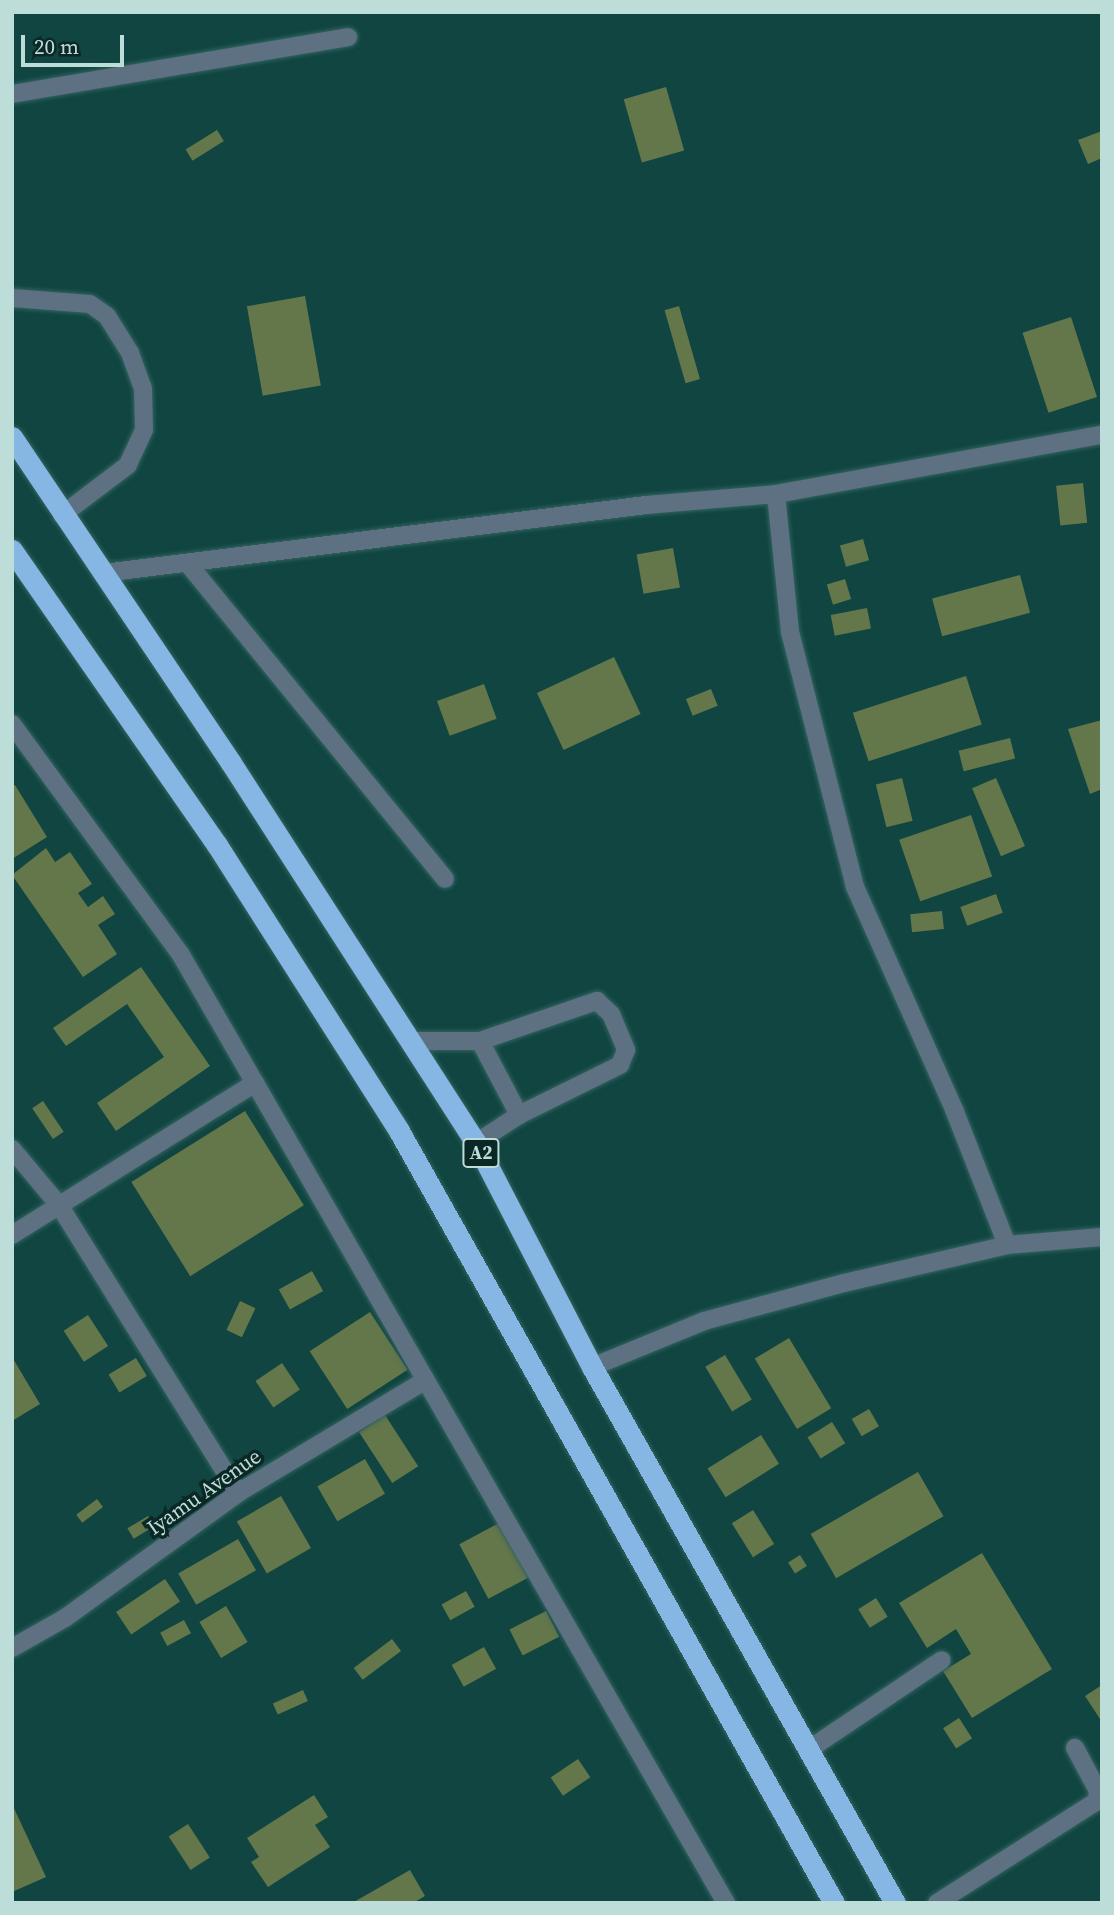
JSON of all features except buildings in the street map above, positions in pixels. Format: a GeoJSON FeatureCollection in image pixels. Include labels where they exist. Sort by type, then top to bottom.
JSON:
{"type":"FeatureCollection","features":[{"type":"Feature","properties":{"kind":"highway","name":"A2"},"geometry":{"type":"LineString","coordinates":[[12,437],[104,573],[476,1143],[593,1367],[895,1903]]}},
{"type":"Feature","properties":{"kind":"highway"},"geometry":{"type":"LineString","coordinates":[[12,550],[217,845],[399,1131],[834,1903]]}},
{"type":"Feature","properties":{"kind":"street"},"geometry":{"type":"LineString","coordinates":[[12,94],[348,37]]}},
{"type":"Feature","properties":{"kind":"street"},"geometry":{"type":"LineString","coordinates":[[12,298],[90,304],[107,316],[130,353],[143,388],[144,430],[128,465],[62,514]]}},
{"type":"Feature","properties":{"kind":"street"},"geometry":{"type":"LineString","coordinates":[[104,573],[189,565],[646,505],[776,494],[1102,435]]}},
{"type":"Feature","properties":{"kind":"street"},"geometry":{"type":"LineString","coordinates":[[776,494],[790,632],[855,887],[955,1112],[1007,1245]]}},
{"type":"Feature","properties":{"kind":"street"},"geometry":{"type":"LineString","coordinates":[[189,565],[445,879]]}},
{"type":"Feature","properties":{"kind":"street"},"geometry":{"type":"LineString","coordinates":[[12,724],[181,955],[726,1903]]}},
{"type":"Feature","properties":{"kind":"street"},"geometry":{"type":"LineString","coordinates":[[411,1041],[480,1041],[597,1001],[611,1014],[626,1050],[620,1065],[519,1115],[476,1143]]}},
{"type":"Feature","properties":{"kind":"street"},"geometry":{"type":"LineString","coordinates":[[480,1041],[519,1115]]}},
{"type":"Feature","properties":{"kind":"street"},"geometry":{"type":"LineString","coordinates":[[12,1234],[255,1083]]}},
{"type":"Feature","properties":{"kind":"street"},"geometry":{"type":"LineString","coordinates":[[12,1149],[59,1205],[238,1493]]}},
{"type":"Feature","properties":{"kind":"street"},"geometry":{"type":"LineString","coordinates":[[593,1367],[704,1321],[1007,1245],[1102,1237]]}},
{"type":"Feature","properties":{"kind":"street","name":"Iyamu Avenue"},"geometry":{"type":"LineString","coordinates":[[12,1648],[65,1618],[238,1493],[426,1380]]}},
{"type":"Feature","properties":{"kind":"street"},"geometry":{"type":"LineString","coordinates":[[808,1750],[942,1660]]}},
{"type":"Feature","properties":{"kind":"street"},"geometry":{"type":"LineString","coordinates":[[937,1903],[1097,1801],[1098,1791],[1074,1748]]}}]}
